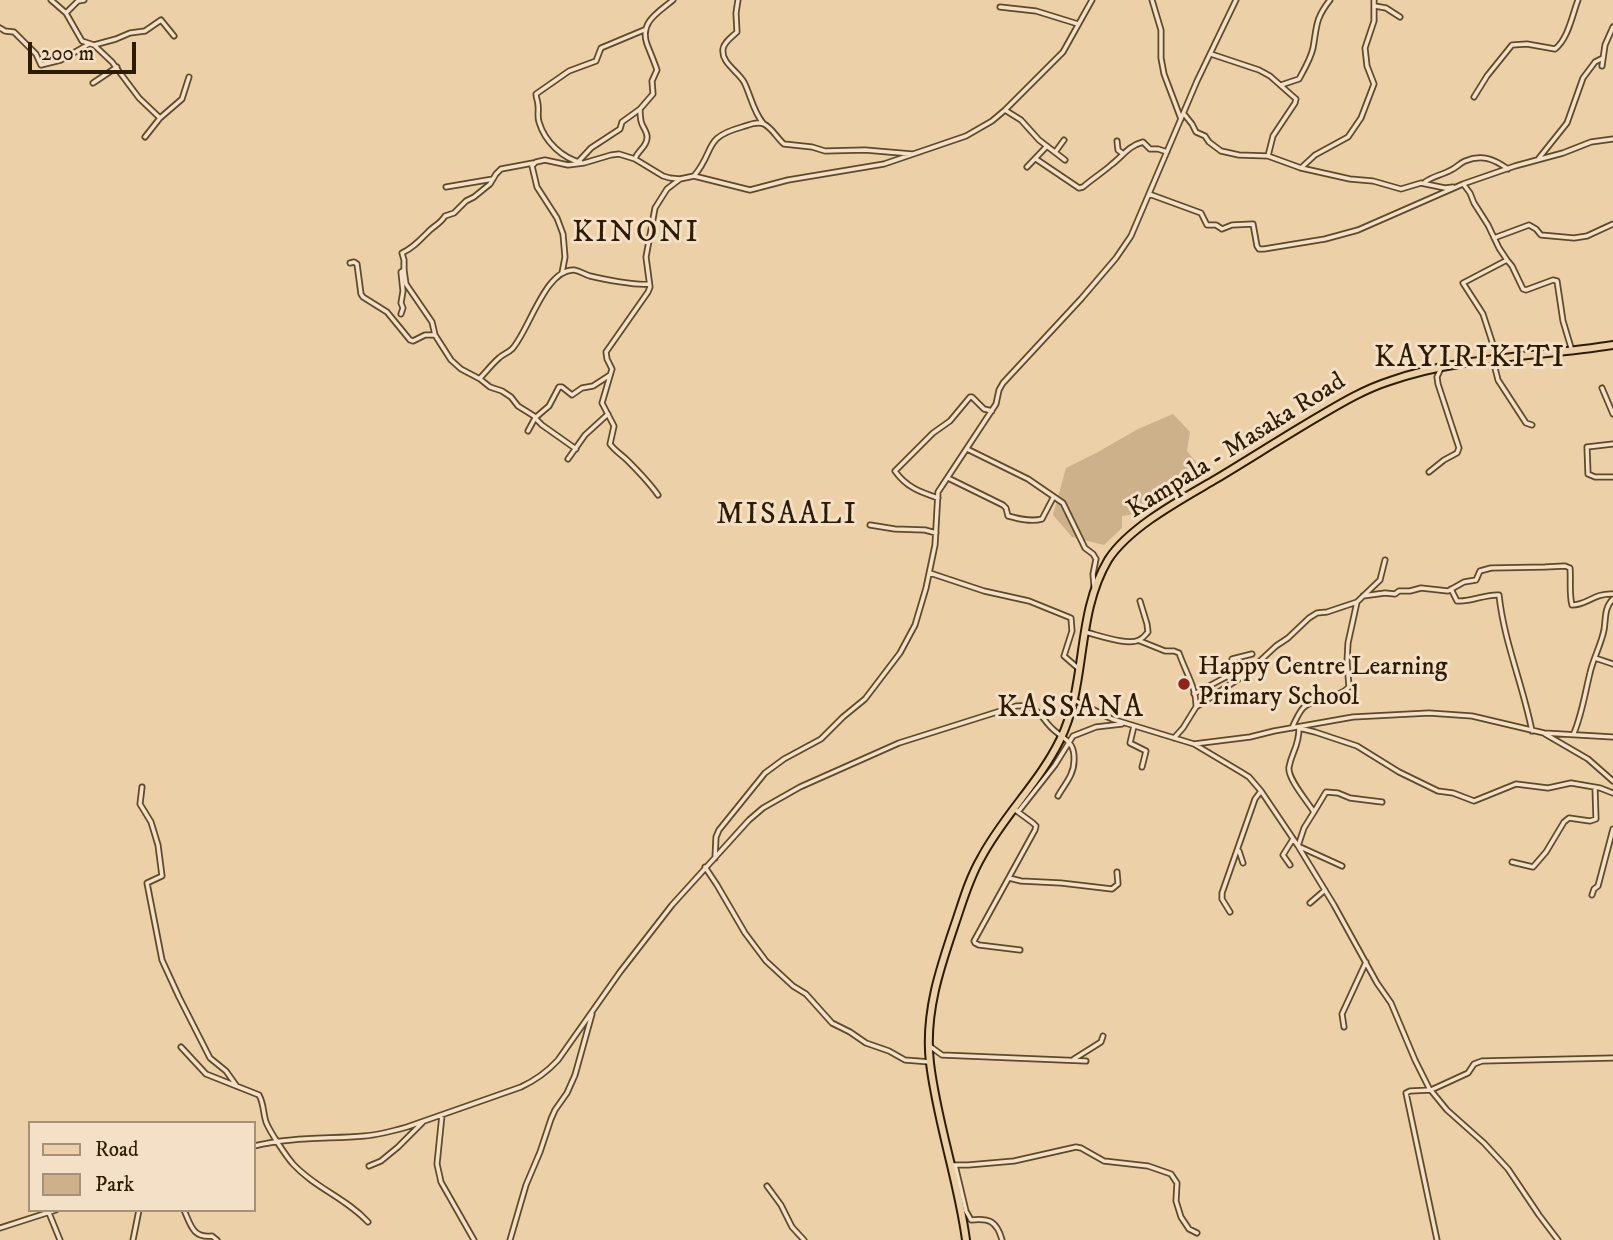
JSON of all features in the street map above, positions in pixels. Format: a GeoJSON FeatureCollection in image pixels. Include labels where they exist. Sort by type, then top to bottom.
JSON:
{"type":"FeatureCollection","features":[{"type":"Feature","properties":{"kind":"main road","name":"Kampala - Masaka Road"},"geometry":{"type":"LineString","coordinates":[[966,1240],[953,1165],[930,1062],[929,1023],[936,983],[962,902],[981,857],[1065,738],[1080,670],[1084,632],[1095,588],[1109,559],[1121,543],[1142,526],[1295,430],[1358,394],[1392,380],[1441,368],[1613,345]]}},
{"type":"Feature","properties":{"kind":"street"},"geometry":{"type":"LineString","coordinates":[[51,0],[66,13],[82,41],[91,44],[117,67],[139,98],[160,118]]}},
{"type":"Feature","properties":{"kind":"street"},"geometry":{"type":"LineString","coordinates":[[66,13],[78,1],[84,0]]}},
{"type":"Feature","properties":{"kind":"street"},"geometry":{"type":"LineString","coordinates":[[578,162],[591,148],[620,129],[622,122],[653,94],[652,81],[657,70],[646,43],[644,30],[649,20],[673,0]]}},
{"type":"Feature","properties":{"kind":"street"},"geometry":{"type":"LineString","coordinates":[[738,0],[737,32],[724,45],[723,52],[727,62],[743,81],[757,116],[784,144],[812,146],[825,151],[865,150],[914,155]]}},
{"type":"Feature","properties":{"kind":"street"},"geometry":{"type":"LineString","coordinates":[[576,449],[518,406],[511,397],[490,387],[451,360],[435,335],[432,322],[408,288],[402,253],[421,241],[445,216],[454,213],[490,184],[501,169],[545,160],[568,165],[619,154],[635,159],[663,176],[680,179],[694,176],[751,190],[788,180],[884,164],[914,155],[976,132],[1005,110],[1063,52],[1092,0]]}},
{"type":"Feature","properties":{"kind":"street"},"geometry":{"type":"LineString","coordinates":[[1153,0],[1161,30],[1164,74],[1181,120]]}},
{"type":"Feature","properties":{"kind":"street"},"geometry":{"type":"LineString","coordinates":[[715,858],[719,830],[760,779],[773,766],[821,738],[865,699],[900,653],[915,625],[930,573],[940,489],[992,411],[1003,383],[1081,299],[1131,236],[1197,81],[1236,0]]}},
{"type":"Feature","properties":{"kind":"street"},"geometry":{"type":"LineString","coordinates":[[1279,85],[1299,79],[1313,50],[1317,20],[1330,0]]}},
{"type":"Feature","properties":{"kind":"street"},"geometry":{"type":"LineString","coordinates":[[1301,168],[1315,155],[1348,137],[1361,118],[1374,84],[1367,65],[1365,48],[1374,21],[1374,0]]}},
{"type":"Feature","properties":{"kind":"street"},"geometry":{"type":"LineString","coordinates":[[1474,97],[1487,76],[1513,46],[1527,44],[1555,49],[1559,46],[1578,0]]}},
{"type":"Feature","properties":{"kind":"street"},"geometry":{"type":"LineString","coordinates":[[1375,6],[1386,8],[1400,18]]}},
{"type":"Feature","properties":{"kind":"street"},"geometry":{"type":"LineString","coordinates":[[1000,7],[1036,10],[1078,24]]}},
{"type":"Feature","properties":{"kind":"street"},"geometry":{"type":"LineString","coordinates":[[0,28],[14,32],[36,54],[41,65],[61,60],[91,44],[145,31],[161,20],[174,36]]}},
{"type":"Feature","properties":{"kind":"street"},"geometry":{"type":"LineString","coordinates":[[1602,66],[1605,45],[1613,27]]}},
{"type":"Feature","properties":{"kind":"street"},"geometry":{"type":"LineString","coordinates":[[584,163],[570,160],[559,152],[547,136],[538,119],[536,94],[569,71],[596,61],[601,48],[644,30]]}},
{"type":"Feature","properties":{"kind":"street"},"geometry":{"type":"LineString","coordinates":[[1211,54],[1259,69],[1288,92],[1296,102],[1273,136],[1268,156]]}},
{"type":"Feature","properties":{"kind":"street"},"geometry":{"type":"LineString","coordinates":[[1538,160],[1567,123],[1583,78],[1595,62],[1602,58]]}},
{"type":"Feature","properties":{"kind":"street"},"geometry":{"type":"LineString","coordinates":[[93,83],[117,67]]}},
{"type":"Feature","properties":{"kind":"street"},"geometry":{"type":"LineString","coordinates":[[145,137],[160,118],[182,99],[189,77]]}},
{"type":"Feature","properties":{"kind":"street"},"geometry":{"type":"LineString","coordinates":[[635,159],[647,140],[647,132],[640,119],[640,108]]}},
{"type":"Feature","properties":{"kind":"street"},"geometry":{"type":"LineString","coordinates":[[1005,110],[1021,120],[1046,146],[1065,160]]}},
{"type":"Feature","properties":{"kind":"street"},"geometry":{"type":"LineString","coordinates":[[1184,114],[1196,132],[1222,151],[1239,155],[1268,156],[1301,168],[1401,188],[1415,183],[1445,188],[1461,185]]}},
{"type":"Feature","properties":{"kind":"street"},"geometry":{"type":"LineString","coordinates":[[694,176],[701,168],[714,140],[721,134],[754,123],[763,123]]}},
{"type":"Feature","properties":{"kind":"street"},"geometry":{"type":"LineString","coordinates":[[1149,194],[1201,213],[1208,225],[1216,225],[1222,229],[1231,225],[1253,224],[1257,246],[1264,249],[1325,239],[1358,230],[1461,185],[1591,142],[1613,139]]}},
{"type":"Feature","properties":{"kind":"street"},"geometry":{"type":"LineString","coordinates":[[1056,151],[1064,140]]}},
{"type":"Feature","properties":{"kind":"street"},"geometry":{"type":"LineString","coordinates":[[1036,159],[1079,188],[1112,164],[1120,152],[1117,141]]}},
{"type":"Feature","properties":{"kind":"street"},"geometry":{"type":"LineString","coordinates":[[1113,157],[1143,142],[1150,149],[1167,152]]}},
{"type":"Feature","properties":{"kind":"street"},"geometry":{"type":"LineString","coordinates":[[1027,167],[1046,146]]}},
{"type":"Feature","properties":{"kind":"street"},"geometry":{"type":"LineString","coordinates":[[1424,183],[1452,170],[1464,161],[1479,158],[1494,159],[1508,169]]}},
{"type":"Feature","properties":{"kind":"street"},"geometry":{"type":"LineString","coordinates":[[480,379],[497,359],[512,350],[536,305],[562,273],[565,257],[563,234],[557,218],[537,187],[533,163]]}},
{"type":"Feature","properties":{"kind":"street"},"geometry":{"type":"LineString","coordinates":[[446,187],[493,179]]}},
{"type":"Feature","properties":{"kind":"street"},"geometry":{"type":"LineString","coordinates":[[659,495],[637,469],[609,443],[614,426],[603,403],[612,369],[606,352],[648,292],[646,257],[655,208],[662,195],[680,179]]}},
{"type":"Feature","properties":{"kind":"street"},"geometry":{"type":"LineString","coordinates":[[1461,185],[1470,193],[1523,289],[1557,281],[1563,321],[1572,351]]}},
{"type":"Feature","properties":{"kind":"street"},"geometry":{"type":"LineString","coordinates":[[1494,238],[1529,225],[1541,235],[1580,237],[1613,224]]}},
{"type":"Feature","properties":{"kind":"street"},"geometry":{"type":"LineString","coordinates":[[1507,260],[1463,283],[1483,314],[1496,359],[1498,380],[1526,423],[1532,425]]}},
{"type":"Feature","properties":{"kind":"street"},"geometry":{"type":"LineString","coordinates":[[351,263],[357,264],[361,294],[387,312],[410,340],[435,335]]}},
{"type":"Feature","properties":{"kind":"street"},"geometry":{"type":"LineString","coordinates":[[401,314],[401,272],[404,270]]}},
{"type":"Feature","properties":{"kind":"street"},"geometry":{"type":"LineString","coordinates":[[562,273],[573,270],[588,275],[649,284]]}},
{"type":"Feature","properties":{"kind":"street"},"geometry":{"type":"LineString","coordinates":[[403,291],[416,297]]}},
{"type":"Feature","properties":{"kind":"street"},"geometry":{"type":"LineString","coordinates":[[1429,472],[1457,453],[1459,448],[1438,384],[1437,377],[1441,368]]}},
{"type":"Feature","properties":{"kind":"street"},"geometry":{"type":"LineString","coordinates":[[528,431],[559,387],[572,396],[611,374]]}},
{"type":"Feature","properties":{"kind":"street"},"geometry":{"type":"LineString","coordinates":[[1602,388],[1613,414]]}},
{"type":"Feature","properties":{"kind":"street"},"geometry":{"type":"LineString","coordinates":[[938,498],[912,489],[895,471],[933,433],[950,421],[970,397],[985,410],[992,411]]}},
{"type":"Feature","properties":{"kind":"street"},"geometry":{"type":"LineString","coordinates":[[568,459],[585,435],[608,415]]}},
{"type":"Feature","properties":{"kind":"street"},"geometry":{"type":"LineString","coordinates":[[1613,444],[1587,447],[1588,474],[1595,477],[1613,477]]}},
{"type":"Feature","properties":{"kind":"street"},"geometry":{"type":"LineString","coordinates":[[967,449],[1028,478],[1065,506],[1084,548],[1094,554],[1095,588]]}},
{"type":"Feature","properties":{"kind":"street"},"geometry":{"type":"LineString","coordinates":[[948,478],[1003,505],[1008,516],[1020,519],[1042,519],[1053,498]]}},
{"type":"Feature","properties":{"kind":"street"},"geometry":{"type":"LineString","coordinates":[[870,525],[936,533]]}},
{"type":"Feature","properties":{"kind":"street"},"geometry":{"type":"LineString","coordinates":[[1174,738],[1196,707],[1246,674],[1313,615],[1357,601],[1363,596],[1380,580],[1385,560]]}},
{"type":"Feature","properties":{"kind":"street"},"geometry":{"type":"LineString","coordinates":[[1363,596],[1395,594],[1421,588],[1451,589],[1464,582],[1476,580],[1482,569],[1565,566],[1570,568],[1572,605],[1580,605],[1596,596],[1613,596]]}},
{"type":"Feature","properties":{"kind":"street"},"geometry":{"type":"LineString","coordinates":[[930,573],[984,591],[1029,601],[1070,617],[1072,631],[1064,656],[1080,670]]}},
{"type":"Feature","properties":{"kind":"street"},"geometry":{"type":"LineString","coordinates":[[1451,589],[1457,601],[1499,595],[1532,731]]}},
{"type":"Feature","properties":{"kind":"street"},"geometry":{"type":"LineString","coordinates":[[1574,734],[1604,630],[1605,614],[1613,596]]}},
{"type":"Feature","properties":{"kind":"street"},"geometry":{"type":"LineString","coordinates":[[1140,601],[1148,632],[1140,640]]}},
{"type":"Feature","properties":{"kind":"street"},"geometry":{"type":"LineString","coordinates":[[1292,728],[1305,706],[1342,693],[1349,687],[1348,643],[1357,601]]}},
{"type":"Feature","properties":{"kind":"street"},"geometry":{"type":"LineString","coordinates":[[1605,614],[1611,614]]}},
{"type":"Feature","properties":{"kind":"street"},"geometry":{"type":"LineString","coordinates":[[1084,632],[1128,642],[1140,640],[1165,651],[1179,653],[1191,682],[1196,707]]}},
{"type":"Feature","properties":{"kind":"street"},"geometry":{"type":"LineString","coordinates":[[1194,695],[1228,677],[1232,660],[1252,654]]}},
{"type":"Feature","properties":{"kind":"street"},"geometry":{"type":"LineString","coordinates":[[1595,658],[1613,664]]}},
{"type":"Feature","properties":{"kind":"street"},"geometry":{"type":"LineString","coordinates":[[1074,700],[1112,719],[1194,744],[1254,782],[1298,846],[1391,1003],[1431,1090],[1447,1110],[1508,1169],[1558,1240]]}},
{"type":"Feature","properties":{"kind":"street"},"geometry":{"type":"LineString","coordinates":[[256,1146],[278,1141],[377,1134],[407,1127],[535,1080],[558,1060],[647,936],[749,820],[779,798],[820,777],[900,743],[1020,705],[1039,712],[1053,730],[1065,738],[1073,752],[1073,770],[1058,796]]}},
{"type":"Feature","properties":{"kind":"street"},"geometry":{"type":"LineString","coordinates":[[1194,744],[1250,737],[1353,717],[1443,713],[1472,716],[1544,733],[1613,737]]}},
{"type":"Feature","properties":{"kind":"street"},"geometry":{"type":"LineString","coordinates":[[1065,738],[1096,727],[1124,723]]}},
{"type":"Feature","properties":{"kind":"street"},"geometry":{"type":"LineString","coordinates":[[1134,726],[1130,743],[1146,751],[1142,767]]}},
{"type":"Feature","properties":{"kind":"street"},"geometry":{"type":"LineString","coordinates":[[1298,728],[1357,746],[1399,772],[1438,791],[1474,801],[1516,784],[1548,788],[1571,783],[1613,793]]}},
{"type":"Feature","properties":{"kind":"street"},"geometry":{"type":"LineString","coordinates":[[1298,728],[1299,742],[1289,769],[1290,777],[1314,812]]}},
{"type":"Feature","properties":{"kind":"street"},"geometry":{"type":"LineString","coordinates":[[1544,733],[1588,759],[1613,781]]}},
{"type":"Feature","properties":{"kind":"street"},"geometry":{"type":"LineString","coordinates":[[142,787],[140,804],[151,822],[158,845],[162,876],[146,883],[162,960],[210,1058],[226,1070],[236,1085]]}},
{"type":"Feature","properties":{"kind":"street"},"geometry":{"type":"LineString","coordinates":[[1512,862],[1532,867],[1546,852],[1569,818],[1590,821],[1596,819],[1595,788]]}},
{"type":"Feature","properties":{"kind":"street"},"geometry":{"type":"LineString","coordinates":[[1230,912],[1222,899],[1222,893],[1255,799],[1261,791]]}},
{"type":"Feature","properties":{"kind":"street"},"geometry":{"type":"LineString","coordinates":[[1298,846],[1304,828],[1326,792],[1381,803]]}},
{"type":"Feature","properties":{"kind":"street"},"geometry":{"type":"LineString","coordinates":[[1016,810],[1036,828],[974,941],[979,945],[1020,950]]}},
{"type":"Feature","properties":{"kind":"street"},"geometry":{"type":"LineString","coordinates":[[1592,895],[1598,886],[1613,829]]}},
{"type":"Feature","properties":{"kind":"street"},"geometry":{"type":"LineString","coordinates":[[1290,865],[1283,855],[1293,839]]}},
{"type":"Feature","properties":{"kind":"street"},"geometry":{"type":"LineString","coordinates":[[1298,846],[1342,866]]}},
{"type":"Feature","properties":{"kind":"street"},"geometry":{"type":"LineString","coordinates":[[1238,849],[1243,863]]}},
{"type":"Feature","properties":{"kind":"street"},"geometry":{"type":"LineString","coordinates":[[705,867],[745,933],[766,961],[793,986],[806,994],[832,1023],[866,1043],[905,1060],[930,1062]]}},
{"type":"Feature","properties":{"kind":"street"},"geometry":{"type":"LineString","coordinates":[[1009,878],[1112,889],[1118,883],[1117,873]]}},
{"type":"Feature","properties":{"kind":"street"},"geometry":{"type":"LineString","coordinates":[[1310,903],[1325,890]]}},
{"type":"Feature","properties":{"kind":"street"},"geometry":{"type":"LineString","coordinates":[[1344,1027],[1342,1014],[1366,962]]}},
{"type":"Feature","properties":{"kind":"street"},"geometry":{"type":"LineString","coordinates":[[510,1240],[526,1185],[551,1118],[575,1074],[593,1012]]}},
{"type":"Feature","properties":{"kind":"street"},"geometry":{"type":"LineString","coordinates":[[1072,1060],[1101,1042],[1103,1036]]}},
{"type":"Feature","properties":{"kind":"street"},"geometry":{"type":"LineString","coordinates":[[929,1045],[942,1055],[1086,1061]]}},
{"type":"Feature","properties":{"kind":"street"},"geometry":{"type":"LineString","coordinates":[[181,1047],[206,1074],[259,1095],[268,1126],[291,1162],[310,1180],[368,1222]]}},
{"type":"Feature","properties":{"kind":"street"},"geometry":{"type":"LineString","coordinates":[[1437,1240],[1406,1093],[1431,1090],[1468,1073],[1474,1064],[1482,1061],[1613,1058]]}},
{"type":"Feature","properties":{"kind":"street"},"geometry":{"type":"LineString","coordinates":[[442,1115],[437,1164],[441,1182],[474,1240]]}},
{"type":"Feature","properties":{"kind":"street"},"geometry":{"type":"LineString","coordinates":[[369,1166],[381,1161],[425,1121]]}},
{"type":"Feature","properties":{"kind":"street"},"geometry":{"type":"LineString","coordinates":[[1002,1240],[991,1222],[985,1218],[971,1220],[953,1165],[1014,1161],[1076,1147],[1104,1161],[1148,1167],[1173,1175],[1177,1183],[1176,1201],[1181,1217],[1189,1229],[1197,1233]]}},
{"type":"Feature","properties":{"kind":"street"},"geometry":{"type":"LineString","coordinates":[[767,1186],[792,1227],[804,1240]]}},
{"type":"Feature","properties":{"kind":"street"},"geometry":{"type":"LineString","coordinates":[[133,1240],[139,1212]]}},
{"type":"Feature","properties":{"kind":"street"},"geometry":{"type":"LineString","coordinates":[[185,1212],[192,1229],[202,1237],[212,1236],[217,1240]]}},
{"type":"Feature","properties":{"kind":"street"},"geometry":{"type":"LineString","coordinates":[[0,1228],[49,1213],[60,1240]]}},
{"type":"Feature","properties":{"kind":"green space"},"geometry":{"type":"Polygon","coordinates":[[[1173,414],[1190,432],[1187,451],[1205,473],[1143,513],[1122,516],[1122,528],[1104,545],[1072,537],[1053,515],[1066,468],[1138,429],[1173,414]]]}},
{"type":"Feature","properties":{"kind":"place","name":"Happy Centre Learning Primary School"},"geometry":{"type":"Point","coordinates":[1184,684]}},
{"type":"Feature","properties":{"kind":"district","name":"KINONI"},"geometry":{"type":"Point","coordinates":[636,235]}},
{"type":"Feature","properties":{"kind":"district","name":"KAYIRIKITI"},"geometry":{"type":"Point","coordinates":[1470,360]}},
{"type":"Feature","properties":{"kind":"district","name":"MISAALI"},"geometry":{"type":"Point","coordinates":[787,517]}},
{"type":"Feature","properties":{"kind":"district","name":"KASSANA"},"geometry":{"type":"Point","coordinates":[1071,710]}}]}
